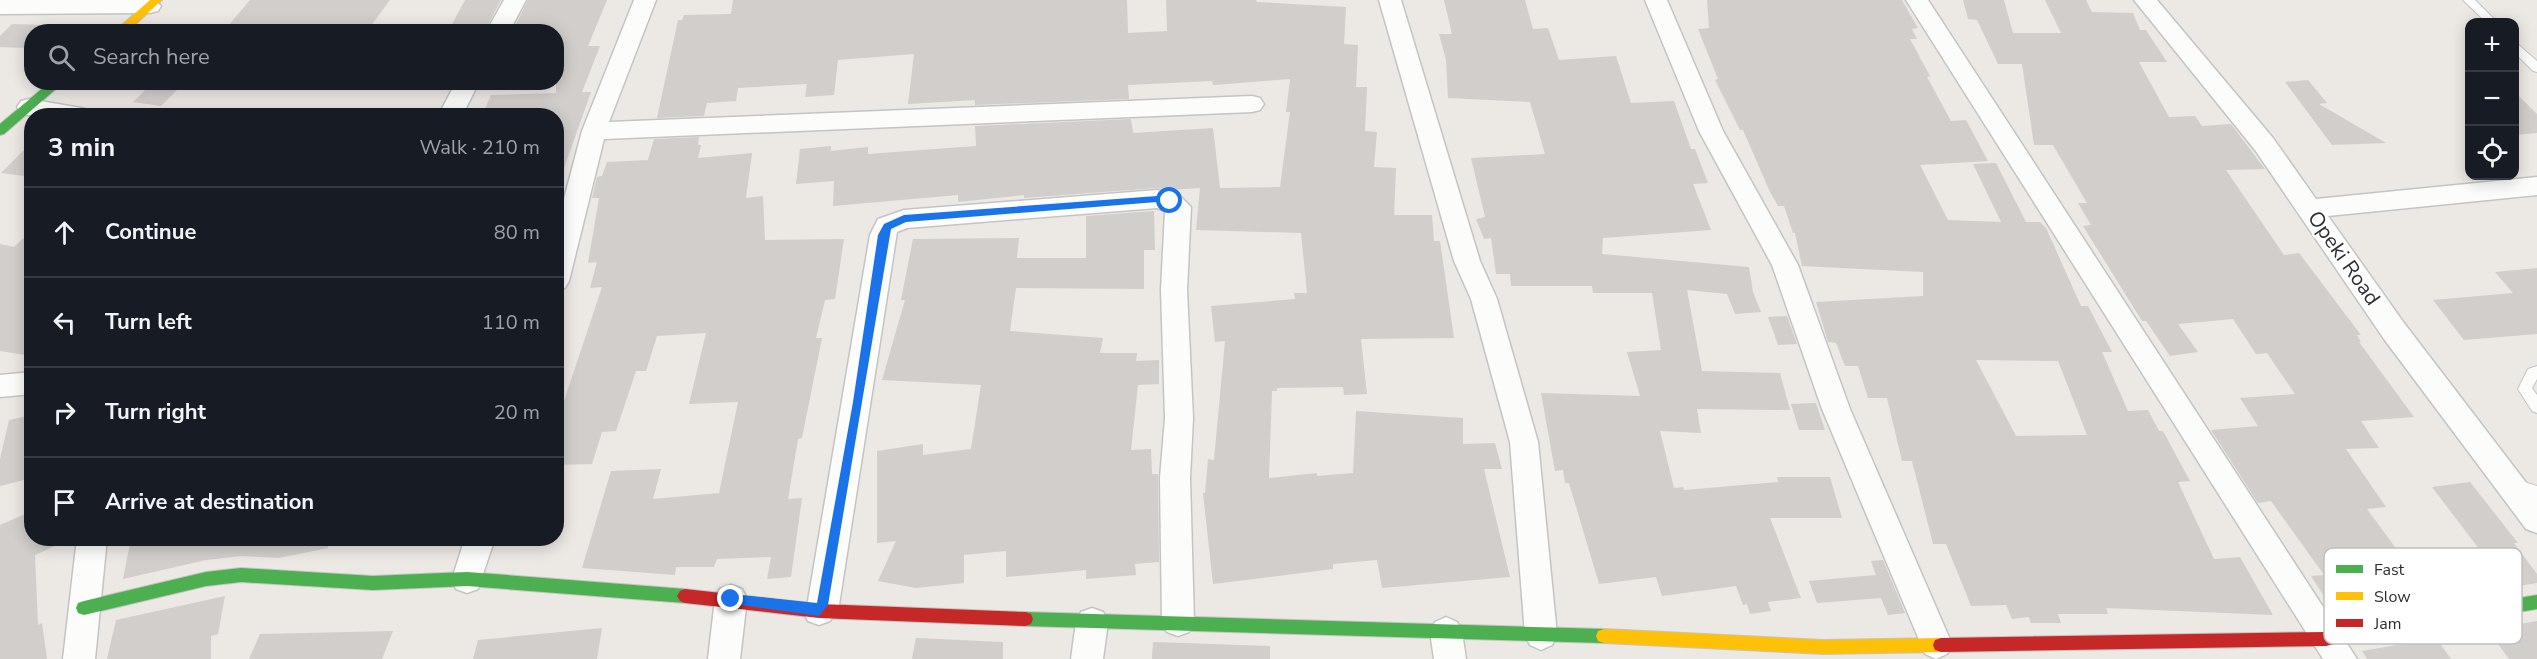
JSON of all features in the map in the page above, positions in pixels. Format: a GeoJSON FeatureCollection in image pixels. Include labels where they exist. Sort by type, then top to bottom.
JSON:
{"type":"FeatureCollection","features":[{"type":"Feature","properties":{"kind":"street"},"geometry":{"type":"LineString","coordinates":[[502,24],[515,0]]}},
{"type":"Feature","properties":{"kind":"street"},"geometry":{"type":"LineString","coordinates":[[564,245],[594,131],[645,0]]}},
{"type":"Feature","properties":{"kind":"street"},"geometry":{"type":"LineString","coordinates":[[1390,0],[1467,261],[1484,298],[1524,442],[1541,636]]}},
{"type":"Feature","properties":{"kind":"street"},"geometry":{"type":"LineString","coordinates":[[1656,0],[1711,131],[1785,265],[1836,409],[1936,644]]}},
{"type":"Feature","properties":{"kind":"street"},"geometry":{"type":"LineString","coordinates":[[1917,0],[2324,635]]}},
{"type":"Feature","properties":{"kind":"street","name":"Opeki Road"},"geometry":{"type":"LineString","coordinates":[[2145,0],[2234,107],[2310,209],[2394,331],[2537,520]]}},
{"type":"Feature","properties":{"kind":"street"},"geometry":{"type":"LineString","coordinates":[[0,7],[153,3]]}},
{"type":"Feature","properties":{"kind":"street"},"geometry":{"type":"LineString","coordinates":[[128,24],[153,3]]}},
{"type":"Feature","properties":{"kind":"street"},"geometry":{"type":"LineString","coordinates":[[29,107],[49,90]]}},
{"type":"Feature","properties":{"kind":"street"},"geometry":{"type":"LineString","coordinates":[[454,108],[464,90]]}},
{"type":"Feature","properties":{"kind":"street"},"geometry":{"type":"LineString","coordinates":[[594,131],[1252,104]]}},
{"type":"Feature","properties":{"kind":"street"},"geometry":{"type":"LineString","coordinates":[[29,107],[35,108]]}},
{"type":"Feature","properties":{"kind":"street"},"geometry":{"type":"LineString","coordinates":[[0,131],[24,111]]}},
{"type":"Feature","properties":{"kind":"street"},"geometry":{"type":"LineString","coordinates":[[2310,209],[2537,186]]}},
{"type":"Feature","properties":{"kind":"street"},"geometry":{"type":"LineString","coordinates":[[819,610],[823,605],[858,402],[883,235],[887,226],[904,219],[1157,199],[1170,201],[1178,207],[1174,290],[1179,418],[1175,478],[1178,622]]}},
{"type":"Feature","properties":{"kind":"street"},"geometry":{"type":"LineString","coordinates":[[0,386],[24,384]]}},
{"type":"Feature","properties":{"kind":"street"},"geometry":{"type":"LineString","coordinates":[[79,659],[91,546]]}},
{"type":"Feature","properties":{"kind":"street"},"geometry":{"type":"LineString","coordinates":[[467,579],[477,546]]}},
{"type":"Feature","properties":{"kind":"street"},"geometry":{"type":"LineString","coordinates":[[84,608],[160,589],[241,575],[373,583],[467,579],[731,599],[819,610],[1092,622],[1178,622],[1448,645],[1541,636],[1663,637],[1826,653],[1936,644],[2333,649]]}},
{"type":"Feature","properties":{"kind":"street"},"geometry":{"type":"LineString","coordinates":[[724,659],[731,599]]}},
{"type":"Feature","properties":{"kind":"street"},"geometry":{"type":"LineString","coordinates":[[2522,604],[2537,602]]}},
{"type":"Feature","properties":{"kind":"street"},"geometry":{"type":"LineString","coordinates":[[1087,659],[1092,622]]}},
{"type":"Feature","properties":{"kind":"lane"},"geometry":{"type":"LineString","coordinates":[[2468,0],[2488,18]]}},
{"type":"Feature","properties":{"kind":"lane"},"geometry":{"type":"LineString","coordinates":[[2519,50],[2537,68]]}},
{"type":"Feature","properties":{"kind":"lane"},"geometry":{"type":"LineString","coordinates":[[2537,372],[2533,373],[2525,389],[2537,407]]}},
{"type":"Feature","properties":{"kind":"lane"},"geometry":{"type":"LineString","coordinates":[[2508,483],[2537,492]]}},
{"type":"Feature","properties":{"kind":"building"},"geometry":{"type":"Polygon","coordinates":[[[250,0],[390,0],[372,24],[230,24],[250,0]]]}},
{"type":"Feature","properties":{"kind":"building"},"geometry":{"type":"Polygon","coordinates":[[[465,0],[501,0],[488,24],[452,24],[465,0]]]}},
{"type":"Feature","properties":{"kind":"building"},"geometry":{"type":"Polygon","coordinates":[[[528,0],[607,0],[588,46],[600,46],[582,92],[591,92],[564,168],[564,108],[485,108],[491,95],[556,93],[556,90],[564,90],[564,24],[516,24],[528,0]]]}},
{"type":"Feature","properties":{"kind":"building"},"geometry":{"type":"Polygon","coordinates":[[[733,0],[1127,0],[1128,33],[1167,31],[1166,0],[1256,0],[1257,2],[1346,7],[1344,44],[1358,45],[1356,87],[1367,87],[1365,131],[1377,132],[1374,167],[1396,168],[1394,215],[1432,215],[1434,241],[1440,241],[1454,338],[1361,339],[1367,394],[1344,395],[1343,387],[1277,388],[1277,391],[1272,391],[1269,478],[1317,473],[1317,476],[1353,473],[1356,411],[1463,418],[1463,444],[1495,443],[1502,469],[1484,469],[1510,577],[1382,588],[1377,560],[1333,564],[1333,569],[1213,584],[1203,493],[1205,493],[1208,459],[1214,460],[1225,341],[1215,342],[1211,306],[1295,299],[1294,293],[1307,293],[1301,233],[1196,230],[1200,188],[1169,190],[1157,188],[1024,198],[1024,195],[958,202],[958,195],[833,206],[834,181],[796,184],[800,149],[831,146],[831,151],[868,147],[868,154],[976,146],[975,126],[1131,119],[1133,133],[1213,128],[1220,188],[1280,187],[1290,112],[1286,112],[1290,79],[1213,85],[1212,81],[1128,85],[1129,99],[975,105],[975,100],[908,104],[914,54],[838,60],[834,95],[805,97],[807,84],[738,88],[736,101],[707,103],[704,116],[657,118],[678,20],[682,20],[684,15],[731,14],[733,0]]]}},
{"type":"Feature","properties":{"kind":"building"},"geometry":{"type":"Polygon","coordinates":[[[1444,0],[1525,0],[1533,29],[1548,28],[1559,60],[1616,56],[1631,103],[1674,101],[1691,149],[1695,149],[1708,183],[1693,184],[1711,230],[1603,238],[1602,254],[1749,267],[1753,292],[1761,312],[1735,314],[1727,294],[1687,290],[1702,371],[1780,373],[1790,410],[1697,409],[1701,433],[1660,431],[1674,488],[1683,487],[1684,490],[1778,482],[1777,477],[1830,477],[1842,518],[1770,518],[1801,598],[1768,602],[1771,611],[1750,614],[1747,604],[1743,605],[1736,586],[1662,596],[1656,577],[1599,584],[1569,483],[1565,483],[1563,470],[1555,471],[1541,393],[1640,396],[1627,352],[1661,350],[1652,293],[1593,293],[1592,286],[1511,286],[1510,274],[1496,274],[1491,238],[1484,239],[1476,219],[1485,217],[1471,158],[1545,154],[1530,102],[1448,98],[1446,60],[1439,34],[1452,34],[1444,0]]]}},
{"type":"Feature","properties":{"kind":"building"},"geometry":{"type":"Polygon","coordinates":[[[1707,0],[1902,0],[1918,28],[1912,29],[1917,39],[1910,39],[1930,76],[1927,77],[1951,121],[1966,120],[1988,161],[1920,165],[1948,220],[2001,222],[1973,164],[1996,163],[2026,222],[2040,222],[2046,228],[2081,306],[2088,306],[2112,352],[2102,352],[2128,411],[2148,410],[2159,431],[2163,431],[2190,481],[2178,482],[2214,559],[2240,557],[2273,615],[2106,608],[2108,614],[2058,614],[2061,623],[2031,623],[2029,617],[2012,619],[2006,605],[1971,606],[1946,544],[1933,544],[1912,461],[1902,461],[1887,398],[1868,398],[1858,366],[1845,366],[1836,343],[1828,342],[1816,302],[1923,296],[1923,272],[1802,266],[1795,233],[1793,233],[1784,206],[1778,206],[1770,192],[1743,130],[1740,130],[1715,80],[1718,79],[1698,29],[1709,28],[1707,0]],[[1976,360],[2016,436],[2087,435],[2058,361],[1976,360]]]}},
{"type":"Feature","properties":{"kind":"building"},"geometry":{"type":"Polygon","coordinates":[[[1963,0],[2004,0],[2013,33],[2061,33],[2045,0],[2086,0],[2092,12],[2133,13],[2140,30],[2146,30],[2167,62],[2139,62],[2169,117],[2195,116],[2202,126],[2231,124],[2265,169],[2226,170],[2284,255],[2299,253],[2361,335],[2357,335],[2361,342],[2359,342],[2414,417],[2361,421],[2379,448],[2346,449],[2386,507],[2367,509],[2396,548],[2324,548],[2324,575],[2271,501],[2258,503],[2211,430],[2258,426],[2240,398],[2295,394],[2267,353],[2256,354],[2233,319],[2178,324],[2198,352],[2170,356],[2146,321],[2142,321],[2083,226],[2091,225],[2078,203],[2087,203],[2053,145],[2034,145],[2022,64],[1998,64],[1977,20],[1968,19],[1963,0]]]}},
{"type":"Feature","properties":{"kind":"building"},"geometry":{"type":"Polygon","coordinates":[[[12,24],[24,24],[24,48],[0,47],[0,36],[12,24]]]}},
{"type":"Feature","properties":{"kind":"building"},"geometry":{"type":"Polygon","coordinates":[[[2308,80],[2327,103],[2319,104],[2386,143],[2332,145],[2285,82],[2308,80]]]}},
{"type":"Feature","properties":{"kind":"building"},"geometry":{"type":"Polygon","coordinates":[[[145,90],[177,90],[161,106],[133,102],[145,90]]]}},
{"type":"Feature","properties":{"kind":"building"},"geometry":{"type":"Polygon","coordinates":[[[2519,96],[2537,114],[2537,133],[2519,135],[2519,96]]]}},
{"type":"Feature","properties":{"kind":"building"},"geometry":{"type":"Polygon","coordinates":[[[699,137],[698,145],[701,145],[698,158],[752,153],[746,198],[763,196],[765,240],[844,239],[835,299],[825,300],[816,338],[822,338],[802,438],[798,439],[788,499],[802,498],[791,577],[767,579],[771,557],[717,559],[714,567],[676,567],[675,575],[582,568],[611,471],[661,469],[653,499],[719,493],[738,402],[689,404],[706,333],[657,336],[646,371],[636,371],[616,431],[602,432],[592,464],[564,465],[564,401],[602,287],[590,288],[597,262],[588,263],[599,198],[592,198],[597,177],[602,176],[607,162],[648,160],[654,139],[699,137]]]}},
{"type":"Feature","properties":{"kind":"building"},"geometry":{"type":"Polygon","coordinates":[[[24,150],[24,176],[1,173],[24,150]]]}},
{"type":"Feature","properties":{"kind":"building"},"geometry":{"type":"Polygon","coordinates":[[[1154,211],[1155,250],[1144,250],[1144,289],[1016,288],[1010,331],[1103,338],[1100,353],[1137,353],[1136,361],[1159,360],[1159,384],[1138,385],[1131,450],[1151,449],[1152,474],[1158,474],[1159,562],[1135,564],[1136,575],[1086,579],[1086,570],[1006,577],[1006,551],[964,555],[964,583],[916,588],[878,581],[896,541],[877,543],[877,451],[923,444],[923,455],[971,449],[981,385],[882,380],[905,300],[901,300],[913,239],[1019,238],[1017,258],[1086,258],[1086,216],[1154,211]]]}},
{"type":"Feature","properties":{"kind":"building"},"geometry":{"type":"Polygon","coordinates":[[[24,238],[24,355],[0,351],[0,244],[14,247],[24,238]]]}},
{"type":"Feature","properties":{"kind":"building"},"geometry":{"type":"Polygon","coordinates":[[[2537,268],[2537,334],[2464,340],[2433,300],[2513,293],[2495,272],[2537,268]]]}},
{"type":"Feature","properties":{"kind":"building"},"geometry":{"type":"Polygon","coordinates":[[[1787,316],[1797,344],[1778,345],[1768,317],[1787,316]]]}},
{"type":"Feature","properties":{"kind":"building"},"geometry":{"type":"Polygon","coordinates":[[[1816,403],[1825,430],[1799,430],[1791,404],[1816,403]]]}},
{"type":"Feature","properties":{"kind":"building"},"geometry":{"type":"Polygon","coordinates":[[[24,417],[24,480],[0,486],[0,459],[9,420],[24,417]]]}},
{"type":"Feature","properties":{"kind":"building"},"geometry":{"type":"Polygon","coordinates":[[[2470,482],[2518,543],[2514,543],[2518,548],[2478,548],[2432,487],[2470,482]]]}},
{"type":"Feature","properties":{"kind":"building"},"geometry":{"type":"Polygon","coordinates":[[[24,514],[24,546],[55,546],[35,555],[38,625],[42,623],[47,659],[0,659],[0,525],[24,514]]]}},
{"type":"Feature","properties":{"kind":"building"},"geometry":{"type":"Polygon","coordinates":[[[129,546],[328,546],[328,548],[279,558],[241,556],[206,560],[123,579],[129,546]]]}},
{"type":"Feature","properties":{"kind":"building"},"geometry":{"type":"Polygon","coordinates":[[[2522,554],[2537,574],[2537,583],[2522,586],[2522,554]]]}},
{"type":"Feature","properties":{"kind":"building"},"geometry":{"type":"Polygon","coordinates":[[[1883,560],[1905,613],[1888,615],[1881,598],[1817,603],[1809,581],[1876,575],[1871,561],[1883,560]]]}},
{"type":"Feature","properties":{"kind":"building"},"geometry":{"type":"Polygon","coordinates":[[[2324,575],[2324,596],[2311,576],[2324,575]]]}},
{"type":"Feature","properties":{"kind":"building"},"geometry":{"type":"Polygon","coordinates":[[[225,596],[218,634],[211,636],[211,659],[107,659],[116,620],[225,596]]]}},
{"type":"Feature","properties":{"kind":"building"},"geometry":{"type":"Polygon","coordinates":[[[2537,621],[2537,659],[2509,659],[2498,644],[2522,644],[2522,624],[2537,621]]]}},
{"type":"Feature","properties":{"kind":"building"},"geometry":{"type":"Polygon","coordinates":[[[602,628],[597,659],[473,659],[478,640],[602,628]]]}},
{"type":"Feature","properties":{"kind":"building"},"geometry":{"type":"Polygon","coordinates":[[[393,631],[382,659],[249,659],[260,634],[393,631]]]}},
{"type":"Feature","properties":{"kind":"building"},"geometry":{"type":"Polygon","coordinates":[[[916,638],[1003,642],[1003,659],[912,659],[916,638]]]}},
{"type":"Feature","properties":{"kind":"building"},"geometry":{"type":"Polygon","coordinates":[[[1153,642],[1270,646],[1270,659],[1152,659],[1153,642]]]}},
{"type":"Feature","properties":{"kind":"building"},"geometry":{"type":"Polygon","coordinates":[[[2402,644],[2440,644],[2451,659],[2367,659],[2362,651],[2402,644]]]}},
{"type":"Feature","properties":{"kind":"traffic: fast"},"geometry":{"type":"LineString","coordinates":[[27,108],[49,90]]}},
{"type":"Feature","properties":{"kind":"traffic: fast"},"geometry":{"type":"LineString","coordinates":[[0,131],[24,111]]}},
{"type":"Feature","properties":{"kind":"traffic: fast"},"geometry":{"type":"LineString","coordinates":[[84,608],[206,579],[241,575],[373,583],[467,579],[685,596]]}},
{"type":"Feature","properties":{"kind":"traffic: fast"},"geometry":{"type":"LineString","coordinates":[[2522,605],[2537,602]]}},
{"type":"Feature","properties":{"kind":"traffic: fast"},"geometry":{"type":"LineString","coordinates":[[1025,619],[1604,636]]}},
{"type":"Feature","properties":{"kind":"traffic: slow"},"geometry":{"type":"LineString","coordinates":[[128,24],[157,0]]}},
{"type":"Feature","properties":{"kind":"traffic: slow"},"geometry":{"type":"LineString","coordinates":[[1604,636],[1824,647],[1941,645]]}},
{"type":"Feature","properties":{"kind":"traffic: jam"},"geometry":{"type":"LineString","coordinates":[[685,596],[819,611],[1025,619]]}},
{"type":"Feature","properties":{"kind":"traffic: jam"},"geometry":{"type":"LineString","coordinates":[[1941,645],[2324,639]]}},
{"type":"Feature","properties":{"kind":"route"},"geometry":{"type":"LineString","coordinates":[[731,599],[819,610],[823,605],[858,402],[883,235],[887,226],[904,219],[1157,199],[1170,201]]}}]}
